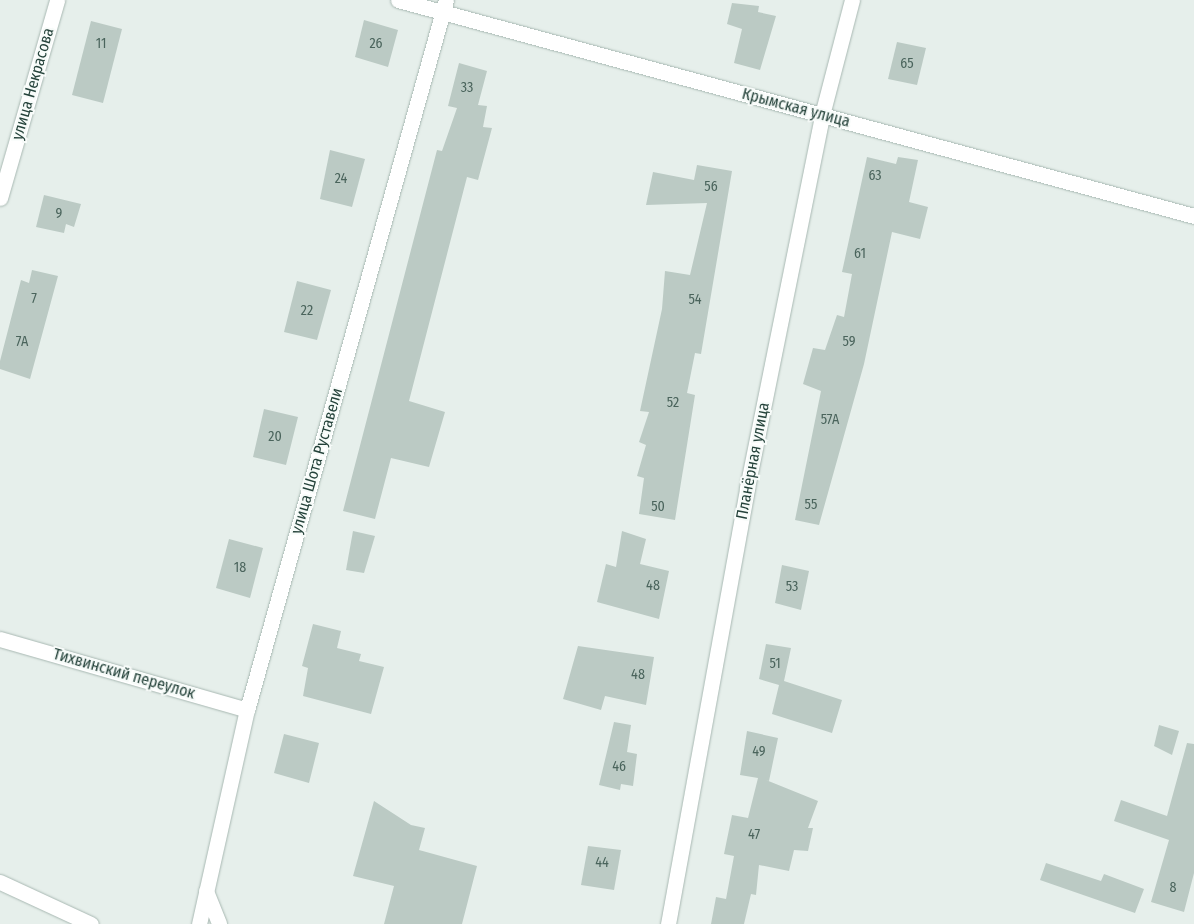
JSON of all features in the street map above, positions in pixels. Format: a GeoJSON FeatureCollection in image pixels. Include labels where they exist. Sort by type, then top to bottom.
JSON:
{"type":"FeatureCollection","features":[{"type":"Feature","properties":{"kind":"street","name":"улица Некрасова"},"geometry":{"type":"LineString","coordinates":[[0,198],[57,0]]}},
{"type":"Feature","properties":{"kind":"street","name":"Крымская улица"},"geometry":{"type":"LineString","coordinates":[[398,0],[444,6],[822,115],[1194,216]]}},
{"type":"Feature","properties":{"kind":"street","name":"Планёрная улица"},"geometry":{"type":"LineString","coordinates":[[668,924],[747,488],[822,115],[852,0]]}},
{"type":"Feature","properties":{"kind":"street","name":"улица Шота Руставели"},"geometry":{"type":"LineString","coordinates":[[199,924],[247,710],[444,6]]}},
{"type":"Feature","properties":{"kind":"street","name":"Тихвинский переулок"},"geometry":{"type":"LineString","coordinates":[[0,639],[247,710]]}},
{"type":"Feature","properties":{"kind":"street"},"geometry":{"type":"LineString","coordinates":[[0,882],[91,924]]}},
{"type":"Feature","properties":{"kind":"street"},"geometry":{"type":"LineString","coordinates":[[206,891],[218,924]]}},
{"type":"Feature","properties":{"kind":"building"},"geometry":{"type":"Polygon","coordinates":[[[732,3],[759,6],[758,12],[776,16],[760,70],[734,63],[742,29],[727,24],[732,3]]]}},
{"type":"Feature","properties":{"kind":"building"},"geometry":{"type":"Polygon","coordinates":[[[364,20],[398,30],[388,67],[355,57],[364,20]]]}},
{"type":"Feature","properties":{"kind":"building"},"geometry":{"type":"Polygon","coordinates":[[[91,21],[122,29],[103,103],[72,95],[91,21]]]}},
{"type":"Feature","properties":{"kind":"building"},"geometry":{"type":"Polygon","coordinates":[[[897,42],[926,48],[917,85],[888,79],[897,42]]]}},
{"type":"Feature","properties":{"kind":"building"},"geometry":{"type":"Polygon","coordinates":[[[459,63],[487,71],[478,105],[487,106],[483,127],[492,128],[478,180],[467,177],[409,401],[445,412],[429,467],[391,458],[375,519],[343,511],[437,150],[442,151],[457,108],[448,106],[459,63]]]}},
{"type":"Feature","properties":{"kind":"building"},"geometry":{"type":"Polygon","coordinates":[[[330,150],[365,159],[352,207],[320,199],[330,150]]]}},
{"type":"Feature","properties":{"kind":"building"},"geometry":{"type":"Polygon","coordinates":[[[867,157],[896,164],[898,157],[918,160],[909,202],[928,207],[920,239],[892,232],[864,364],[819,525],[795,520],[821,391],[803,384],[813,348],[825,350],[837,315],[844,317],[852,274],[842,272],[867,157]]]}},
{"type":"Feature","properties":{"kind":"building"},"geometry":{"type":"Polygon","coordinates":[[[697,165],[732,171],[701,354],[695,353],[687,393],[695,395],[675,520],[639,514],[644,478],[637,476],[646,445],[639,442],[649,412],[640,411],[662,309],[665,271],[690,275],[707,203],[646,205],[653,172],[694,180],[697,165]]]}},
{"type":"Feature","properties":{"kind":"building"},"geometry":{"type":"Polygon","coordinates":[[[44,195],[81,204],[74,227],[66,224],[64,233],[36,227],[44,195]]]}},
{"type":"Feature","properties":{"kind":"building"},"geometry":{"type":"Polygon","coordinates":[[[32,270],[58,276],[30,379],[0,369],[0,361],[21,280],[29,283],[32,270]]]}},
{"type":"Feature","properties":{"kind":"building"},"geometry":{"type":"Polygon","coordinates":[[[297,281],[331,290],[317,340],[284,332],[297,281]]]}},
{"type":"Feature","properties":{"kind":"building"},"geometry":{"type":"Polygon","coordinates":[[[264,409],[298,417],[286,465],[253,457],[264,409]]]}},
{"type":"Feature","properties":{"kind":"building"},"geometry":{"type":"Polygon","coordinates":[[[353,531],[375,536],[364,573],[346,570],[353,531]]]}},
{"type":"Feature","properties":{"kind":"building"},"geometry":{"type":"Polygon","coordinates":[[[622,531],[646,539],[640,564],[669,571],[659,619],[597,602],[606,564],[616,567],[622,531]]]}},
{"type":"Feature","properties":{"kind":"building"},"geometry":{"type":"Polygon","coordinates":[[[229,539],[263,548],[250,598],[216,588],[229,539]]]}},
{"type":"Feature","properties":{"kind":"building"},"geometry":{"type":"Polygon","coordinates":[[[782,565],[809,571],[801,610],[775,603],[782,565]]]}},
{"type":"Feature","properties":{"kind":"building"},"geometry":{"type":"Polygon","coordinates":[[[313,624],[341,631],[337,648],[361,654],[359,661],[384,667],[371,714],[303,696],[308,668],[302,666],[313,624]]]}},
{"type":"Feature","properties":{"kind":"building"},"geometry":{"type":"Polygon","coordinates":[[[766,644],[791,648],[784,681],[842,700],[832,733],[772,714],[779,685],[759,679],[766,644]]]}},
{"type":"Feature","properties":{"kind":"building"},"geometry":{"type":"Polygon","coordinates":[[[578,646],[654,657],[646,705],[605,696],[601,710],[563,699],[578,646]]]}},
{"type":"Feature","properties":{"kind":"building"},"geometry":{"type":"Polygon","coordinates":[[[614,722],[631,725],[627,752],[637,754],[633,786],[621,784],[620,790],[599,785],[614,722]]]}},
{"type":"Feature","properties":{"kind":"building"},"geometry":{"type":"Polygon","coordinates":[[[1159,725],[1179,731],[1172,755],[1154,746],[1159,725]]]}},
{"type":"Feature","properties":{"kind":"building"},"geometry":{"type":"Polygon","coordinates":[[[747,731],[778,738],[769,781],[766,780],[818,801],[808,828],[813,828],[808,851],[794,850],[789,871],[759,865],[756,895],[751,894],[744,924],[711,924],[716,897],[726,899],[734,856],[724,854],[732,815],[748,818],[758,778],[740,775],[747,731]]]}},
{"type":"Feature","properties":{"kind":"building"},"geometry":{"type":"Polygon","coordinates":[[[284,734],[319,743],[309,783],[274,773],[284,734]]]}},
{"type":"Feature","properties":{"kind":"building"},"geometry":{"type":"Polygon","coordinates":[[[1187,743],[1194,744],[1194,873],[1184,912],[1151,902],[1169,840],[1114,821],[1121,800],[1167,816],[1187,743]]]}},
{"type":"Feature","properties":{"kind":"building"},"geometry":{"type":"Polygon","coordinates":[[[374,801],[411,825],[425,828],[419,850],[477,866],[462,924],[384,924],[394,886],[353,876],[374,801]]]}},
{"type":"Feature","properties":{"kind":"building"},"geometry":{"type":"Polygon","coordinates":[[[588,846],[621,850],[614,890],[581,885],[588,846]]]}},
{"type":"Feature","properties":{"kind":"building"},"geometry":{"type":"Polygon","coordinates":[[[1046,863],[1101,881],[1104,874],[1144,889],[1135,913],[1040,880],[1046,863]]]}}]}
